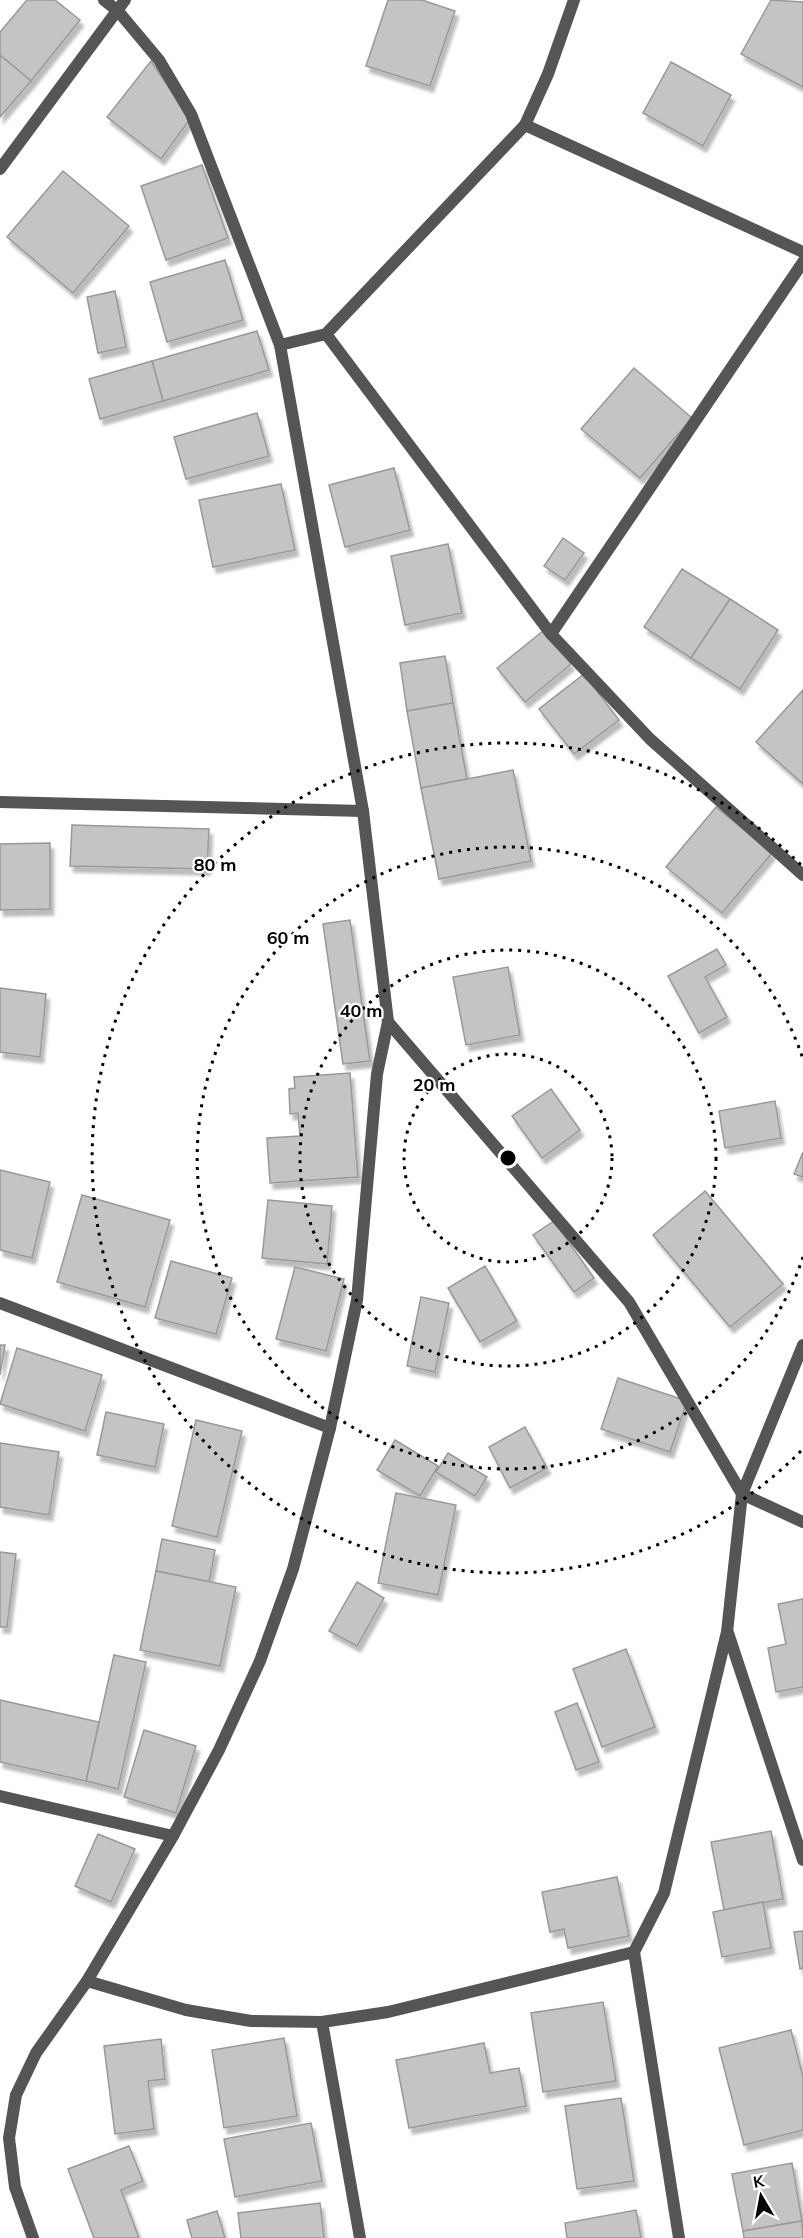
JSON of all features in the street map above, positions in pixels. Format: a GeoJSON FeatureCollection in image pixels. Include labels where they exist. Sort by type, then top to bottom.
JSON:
{"type":"FeatureCollection","features":[{"type":"Feature","properties":{"kind":"street"},"geometry":{"type":"LineString","coordinates":[[33,2238],[15,2187],[9,2138],[16,2095],[36,2053],[87,1981],[173,1836],[219,1750],[260,1661],[294,1569],[330,1428],[357,1300],[377,1074],[388,1022],[363,811],[280,345],[191,114],[159,60],[122,5],[104,0]]}},
{"type":"Feature","properties":{"kind":"street"},"geometry":{"type":"LineString","coordinates":[[280,345],[326,334],[525,125],[548,74],[574,0]]}},
{"type":"Feature","properties":{"kind":"street"},"geometry":{"type":"LineString","coordinates":[[0,169],[122,5]]}},
{"type":"Feature","properties":{"kind":"street"},"geometry":{"type":"LineString","coordinates":[[525,125],[803,252]]}},
{"type":"Feature","properties":{"kind":"street"},"geometry":{"type":"LineString","coordinates":[[551,634],[803,262]]}},
{"type":"Feature","properties":{"kind":"street"},"geometry":{"type":"LineString","coordinates":[[326,334],[551,634],[650,739],[803,875]]}},
{"type":"Feature","properties":{"kind":"street"},"geometry":{"type":"LineString","coordinates":[[0,802],[363,811]]}},
{"type":"Feature","properties":{"kind":"street"},"geometry":{"type":"LineString","coordinates":[[388,1022],[629,1302],[742,1494],[803,1522]]}},
{"type":"Feature","properties":{"kind":"street"},"geometry":{"type":"LineString","coordinates":[[0,1303],[330,1428]]}},
{"type":"Feature","properties":{"kind":"street"},"geometry":{"type":"LineString","coordinates":[[679,2238],[634,1952],[664,1893],[727,1632],[742,1494],[803,1345]]}},
{"type":"Feature","properties":{"kind":"street"},"geometry":{"type":"LineString","coordinates":[[727,1632],[803,1860]]}},
{"type":"Feature","properties":{"kind":"street"},"geometry":{"type":"LineString","coordinates":[[0,1796],[173,1836]]}},
{"type":"Feature","properties":{"kind":"street"},"geometry":{"type":"LineString","coordinates":[[87,1981],[186,2010],[251,2021],[322,2022],[388,2012],[634,1952]]}},
{"type":"Feature","properties":{"kind":"street"},"geometry":{"type":"LineString","coordinates":[[322,2022],[360,2238]]}},
{"type":"Feature","properties":{"kind":"building"},"geometry":{"type":"Polygon","coordinates":[[[27,0],[55,0],[80,20],[31,81],[0,55],[0,32],[27,0]]]}},
{"type":"Feature","properties":{"kind":"building"},"geometry":{"type":"Polygon","coordinates":[[[388,0],[422,0],[455,11],[430,86],[366,66],[388,0]]]}},
{"type":"Feature","properties":{"kind":"building"},"geometry":{"type":"Polygon","coordinates":[[[771,0],[803,2],[803,87],[741,54],[771,0]]]}},
{"type":"Feature","properties":{"kind":"building"},"geometry":{"type":"Polygon","coordinates":[[[0,55],[31,81],[0,117],[0,55]]]}},
{"type":"Feature","properties":{"kind":"building"},"geometry":{"type":"Polygon","coordinates":[[[151,61],[190,119],[161,159],[107,117],[151,61]]]}},
{"type":"Feature","properties":{"kind":"building"},"geometry":{"type":"Polygon","coordinates":[[[671,62],[731,95],[703,146],[643,113],[671,62]]]}},
{"type":"Feature","properties":{"kind":"building"},"geometry":{"type":"Polygon","coordinates":[[[202,165],[228,238],[166,260],[141,186],[202,165]]]}},
{"type":"Feature","properties":{"kind":"building"},"geometry":{"type":"Polygon","coordinates":[[[63,171],[129,226],[73,293],[7,237],[63,171]]]}},
{"type":"Feature","properties":{"kind":"building"},"geometry":{"type":"Polygon","coordinates":[[[225,260],[243,320],[167,342],[150,282],[225,260]]]}},
{"type":"Feature","properties":{"kind":"building"},"geometry":{"type":"Polygon","coordinates":[[[115,291],[126,347],[98,353],[87,297],[115,291]]]}},
{"type":"Feature","properties":{"kind":"building"},"geometry":{"type":"Polygon","coordinates":[[[257,331],[269,370],[163,401],[152,361],[257,331]]]}},
{"type":"Feature","properties":{"kind":"building"},"geometry":{"type":"Polygon","coordinates":[[[152,361],[163,401],[100,419],[89,379],[152,361]]]}},
{"type":"Feature","properties":{"kind":"building"},"geometry":{"type":"Polygon","coordinates":[[[634,368],[692,418],[640,478],[581,429],[634,368]]]}},
{"type":"Feature","properties":{"kind":"building"},"geometry":{"type":"Polygon","coordinates":[[[257,413],[269,456],[186,479],[174,437],[257,413]]]}},
{"type":"Feature","properties":{"kind":"building"},"geometry":{"type":"Polygon","coordinates":[[[394,468],[410,530],[345,547],[329,485],[394,468]]]}},
{"type":"Feature","properties":{"kind":"building"},"geometry":{"type":"Polygon","coordinates":[[[281,484],[295,550],[213,567],[199,500],[281,484]]]}},
{"type":"Feature","properties":{"kind":"building"},"geometry":{"type":"Polygon","coordinates":[[[563,538],[584,553],[565,580],[544,566],[563,538]]]}},
{"type":"Feature","properties":{"kind":"building"},"geometry":{"type":"Polygon","coordinates":[[[448,544],[462,613],[405,625],[391,556],[448,544]]]}},
{"type":"Feature","properties":{"kind":"building"},"geometry":{"type":"Polygon","coordinates":[[[682,569],[730,599],[691,658],[644,627],[682,569]]]}},
{"type":"Feature","properties":{"kind":"building"},"geometry":{"type":"Polygon","coordinates":[[[730,599],[778,630],[740,689],[691,658],[730,599]]]}},
{"type":"Feature","properties":{"kind":"building"},"geometry":{"type":"Polygon","coordinates":[[[543,631],[571,664],[525,702],[497,668],[543,631]]]}},
{"type":"Feature","properties":{"kind":"building"},"geometry":{"type":"Polygon","coordinates":[[[445,656],[453,703],[407,711],[400,663],[445,656]]]}},
{"type":"Feature","properties":{"kind":"building"},"geometry":{"type":"Polygon","coordinates":[[[584,674],[619,720],[574,754],[539,709],[584,674]]]}},
{"type":"Feature","properties":{"kind":"building"},"geometry":{"type":"Polygon","coordinates":[[[803,690],[803,784],[756,742],[803,690]]]}},
{"type":"Feature","properties":{"kind":"building"},"geometry":{"type":"Polygon","coordinates":[[[453,703],[467,779],[421,788],[407,711],[453,703]]]}},
{"type":"Feature","properties":{"kind":"building"},"geometry":{"type":"Polygon","coordinates":[[[513,770],[531,861],[439,879],[421,788],[513,770]]]}},
{"type":"Feature","properties":{"kind":"building"},"geometry":{"type":"Polygon","coordinates":[[[716,807],[772,853],[722,913],[666,867],[716,807]]]}},
{"type":"Feature","properties":{"kind":"building"},"geometry":{"type":"Polygon","coordinates":[[[72,825],[209,829],[207,869],[70,866],[72,825]]]}},
{"type":"Feature","properties":{"kind":"building"},"geometry":{"type":"Polygon","coordinates":[[[50,843],[50,909],[0,910],[0,844],[50,843]]]}},
{"type":"Feature","properties":{"kind":"building"},"geometry":{"type":"Polygon","coordinates":[[[350,920],[370,1061],[343,1064],[323,924],[350,920]]]}},
{"type":"Feature","properties":{"kind":"building"},"geometry":{"type":"Polygon","coordinates":[[[717,949],[726,965],[705,977],[727,1017],[699,1033],[668,976],[717,949]]]}},
{"type":"Feature","properties":{"kind":"building"},"geometry":{"type":"Polygon","coordinates":[[[508,967],[520,1035],[466,1045],[453,977],[508,967]]]}},
{"type":"Feature","properties":{"kind":"building"},"geometry":{"type":"Polygon","coordinates":[[[0,988],[46,994],[40,1057],[0,1052],[0,988]]]}},
{"type":"Feature","properties":{"kind":"building"},"geometry":{"type":"Polygon","coordinates":[[[350,1073],[358,1177],[270,1183],[267,1138],[300,1136],[298,1113],[290,1114],[289,1089],[295,1088],[294,1077],[350,1073]]]}},
{"type":"Feature","properties":{"kind":"building"},"geometry":{"type":"Polygon","coordinates":[[[551,1089],[580,1130],[542,1158],[512,1116],[551,1089]]]}},
{"type":"Feature","properties":{"kind":"building"},"geometry":{"type":"Polygon","coordinates":[[[775,1101],[781,1138],[725,1148],[719,1111],[775,1101]]]}},
{"type":"Feature","properties":{"kind":"building"},"geometry":{"type":"Polygon","coordinates":[[[803,1152],[803,1177],[794,1174],[803,1152]]]}},
{"type":"Feature","properties":{"kind":"building"},"geometry":{"type":"Polygon","coordinates":[[[0,1170],[50,1182],[32,1258],[0,1250],[0,1170]]]}},
{"type":"Feature","properties":{"kind":"building"},"geometry":{"type":"Polygon","coordinates":[[[705,1191],[783,1284],[730,1327],[653,1235],[705,1191]]]}},
{"type":"Feature","properties":{"kind":"building"},"geometry":{"type":"Polygon","coordinates":[[[82,1195],[170,1220],[145,1307],[57,1282],[82,1195]]]}},
{"type":"Feature","properties":{"kind":"building"},"geometry":{"type":"Polygon","coordinates":[[[268,1200],[332,1206],[327,1264],[262,1258],[268,1200]]]}},
{"type":"Feature","properties":{"kind":"building"},"geometry":{"type":"Polygon","coordinates":[[[554,1221],[594,1278],[574,1292],[533,1235],[554,1221]]]}},
{"type":"Feature","properties":{"kind":"building"},"geometry":{"type":"Polygon","coordinates":[[[171,1261],[232,1278],[216,1334],[155,1318],[171,1261]]]}},
{"type":"Feature","properties":{"kind":"building"},"geometry":{"type":"Polygon","coordinates":[[[485,1266],[517,1321],[480,1342],[448,1288],[485,1266]]]}},
{"type":"Feature","properties":{"kind":"building"},"geometry":{"type":"Polygon","coordinates":[[[295,1267],[344,1279],[326,1351],[276,1339],[295,1267]]]}},
{"type":"Feature","properties":{"kind":"building"},"geometry":{"type":"Polygon","coordinates":[[[421,1297],[449,1303],[435,1372],[407,1366],[421,1297]]]}},
{"type":"Feature","properties":{"kind":"building"},"geometry":{"type":"Polygon","coordinates":[[[0,1345],[5,1345],[0,1375],[0,1345]]]}},
{"type":"Feature","properties":{"kind":"building"},"geometry":{"type":"Polygon","coordinates":[[[17,1348],[102,1375],[85,1431],[0,1404],[17,1348]]]}},
{"type":"Feature","properties":{"kind":"building"},"geometry":{"type":"Polygon","coordinates":[[[618,1378],[687,1401],[670,1452],[601,1429],[618,1378]]]}},
{"type":"Feature","properties":{"kind":"building"},"geometry":{"type":"Polygon","coordinates":[[[106,1412],[164,1424],[155,1467],[97,1455],[106,1412]]]}},
{"type":"Feature","properties":{"kind":"building"},"geometry":{"type":"Polygon","coordinates":[[[196,1420],[242,1431],[217,1537],[172,1526],[196,1420]]]}},
{"type":"Feature","properties":{"kind":"building"},"geometry":{"type":"Polygon","coordinates":[[[525,1427],[547,1468],[510,1488],[489,1447],[525,1427]]]}},
{"type":"Feature","properties":{"kind":"building"},"geometry":{"type":"Polygon","coordinates":[[[395,1440],[438,1466],[420,1496],[377,1470],[395,1440]]]}},
{"type":"Feature","properties":{"kind":"building"},"geometry":{"type":"Polygon","coordinates":[[[0,1443],[59,1452],[49,1515],[0,1507],[0,1443]]]}},
{"type":"Feature","properties":{"kind":"building"},"geometry":{"type":"Polygon","coordinates":[[[448,1453],[487,1477],[475,1496],[436,1472],[448,1453]]]}},
{"type":"Feature","properties":{"kind":"building"},"geometry":{"type":"Polygon","coordinates":[[[396,1493],[456,1505],[438,1595],[378,1583],[396,1493]]]}},
{"type":"Feature","properties":{"kind":"building"},"geometry":{"type":"Polygon","coordinates":[[[162,1539],[215,1550],[209,1582],[156,1571],[162,1539]]]}},
{"type":"Feature","properties":{"kind":"building"},"geometry":{"type":"Polygon","coordinates":[[[0,1552],[16,1554],[7,1627],[0,1627],[0,1552]]]}},
{"type":"Feature","properties":{"kind":"building"},"geometry":{"type":"Polygon","coordinates":[[[156,1571],[236,1587],[220,1666],[140,1650],[156,1571]]]}},
{"type":"Feature","properties":{"kind":"building"},"geometry":{"type":"Polygon","coordinates":[[[357,1582],[384,1598],[357,1646],[329,1631],[357,1582]]]}},
{"type":"Feature","properties":{"kind":"building"},"geometry":{"type":"Polygon","coordinates":[[[803,1599],[803,1687],[776,1692],[768,1648],[786,1644],[778,1604],[803,1599]]]}},
{"type":"Feature","properties":{"kind":"building"},"geometry":{"type":"Polygon","coordinates":[[[626,1649],[655,1727],[602,1747],[573,1669],[626,1649]]]}},
{"type":"Feature","properties":{"kind":"building"},"geometry":{"type":"Polygon","coordinates":[[[114,1655],[146,1662],[118,1789],[86,1781],[114,1655]]]}},
{"type":"Feature","properties":{"kind":"building"},"geometry":{"type":"Polygon","coordinates":[[[0,1700],[99,1722],[86,1781],[0,1762],[0,1700]]]}},
{"type":"Feature","properties":{"kind":"building"},"geometry":{"type":"Polygon","coordinates":[[[577,1703],[599,1762],[576,1770],[555,1712],[577,1703]]]}},
{"type":"Feature","properties":{"kind":"building"},"geometry":{"type":"Polygon","coordinates":[[[144,1730],[196,1746],[176,1813],[124,1797],[144,1730]]]}},
{"type":"Feature","properties":{"kind":"building"},"geometry":{"type":"Polygon","coordinates":[[[771,1831],[783,1899],[724,1910],[711,1842],[771,1831]]]}},
{"type":"Feature","properties":{"kind":"building"},"geometry":{"type":"Polygon","coordinates":[[[98,1834],[135,1849],[111,1902],[75,1886],[98,1834]]]}},
{"type":"Feature","properties":{"kind":"building"},"geometry":{"type":"Polygon","coordinates":[[[617,1877],[629,1936],[568,1948],[564,1929],[550,1932],[542,1892],[617,1877]]]}},
{"type":"Feature","properties":{"kind":"building"},"geometry":{"type":"Polygon","coordinates":[[[763,1902],[771,1948],[722,1957],[713,1912],[763,1902]]]}},
{"type":"Feature","properties":{"kind":"building"},"geometry":{"type":"Polygon","coordinates":[[[803,1931],[803,1968],[800,1969],[794,1932],[803,1931]]]}},
{"type":"Feature","properties":{"kind":"building"},"geometry":{"type":"Polygon","coordinates":[[[603,2002],[616,2081],[543,2092],[531,2013],[603,2002]]]}},
{"type":"Feature","properties":{"kind":"building"},"geometry":{"type":"Polygon","coordinates":[[[791,2030],[803,2077],[803,2130],[744,2145],[719,2048],[791,2030]]]}},
{"type":"Feature","properties":{"kind":"building"},"geometry":{"type":"Polygon","coordinates":[[[284,2038],[297,2116],[224,2128],[212,2050],[284,2038]]]}},
{"type":"Feature","properties":{"kind":"building"},"geometry":{"type":"Polygon","coordinates":[[[161,2039],[165,2079],[148,2081],[154,2129],[115,2134],[104,2046],[161,2039]]]}},
{"type":"Feature","properties":{"kind":"building"},"geometry":{"type":"Polygon","coordinates":[[[484,2043],[490,2073],[519,2068],[526,2106],[409,2128],[396,2060],[484,2043]]]}},
{"type":"Feature","properties":{"kind":"building"},"geometry":{"type":"Polygon","coordinates":[[[621,2098],[634,2181],[577,2189],[565,2106],[621,2098]]]}},
{"type":"Feature","properties":{"kind":"building"},"geometry":{"type":"Polygon","coordinates":[[[311,2123],[322,2181],[235,2197],[224,2139],[311,2123]]]}},
{"type":"Feature","properties":{"kind":"building"},"geometry":{"type":"Polygon","coordinates":[[[129,2146],[143,2181],[121,2190],[139,2238],[94,2238],[68,2169],[129,2146]]]}},
{"type":"Feature","properties":{"kind":"building"},"geometry":{"type":"Polygon","coordinates":[[[792,2163],[802,2221],[743,2231],[732,2174],[792,2163]]]}},
{"type":"Feature","properties":{"kind":"building"},"geometry":{"type":"Polygon","coordinates":[[[320,2203],[324,2238],[241,2238],[238,2213],[320,2203]]]}},
{"type":"Feature","properties":{"kind":"building"},"geometry":{"type":"Polygon","coordinates":[[[636,2210],[641,2238],[567,2238],[565,2223],[636,2210]]]}},
{"type":"Feature","properties":{"kind":"building"},"geometry":{"type":"Polygon","coordinates":[[[217,2211],[225,2238],[192,2238],[187,2220],[217,2211]]]}},
{"type":"Feature","properties":{"kind":"building"},"geometry":{"type":"Polygon","coordinates":[[[802,2221],[803,2238],[744,2238],[743,2231],[802,2221]]]}}]}
